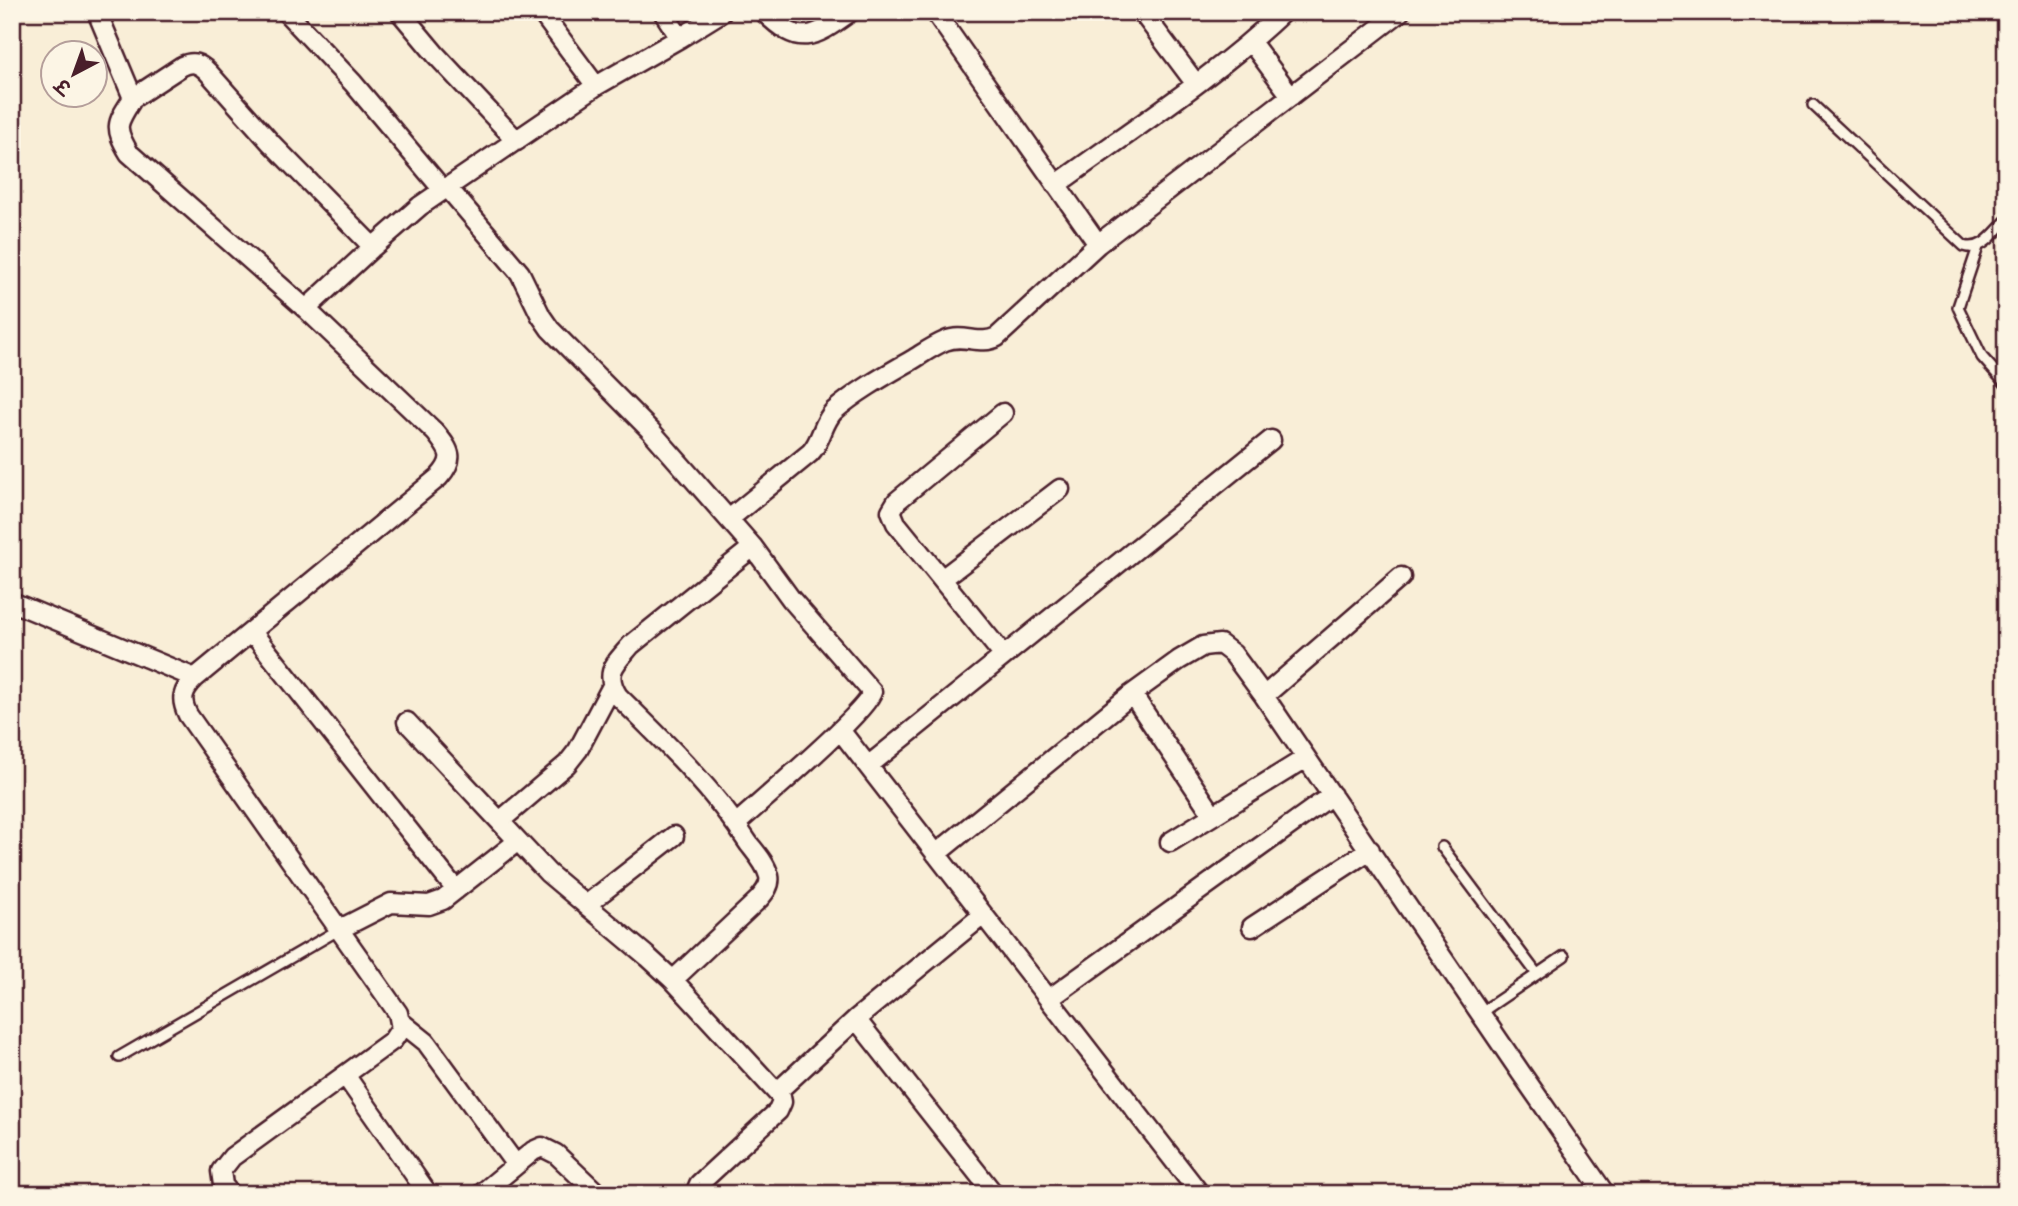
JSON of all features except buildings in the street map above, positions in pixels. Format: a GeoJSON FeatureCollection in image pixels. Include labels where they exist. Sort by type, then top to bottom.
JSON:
{"type":"FeatureCollection","features":[{"type":"Feature","properties":{"kind":"street"},"geometry":{"type":"LineString","coordinates":[[97,12],[133,98]]}},
{"type":"Feature","properties":{"kind":"street"},"geometry":{"type":"LineString","coordinates":[[286,12],[353,83],[520,273],[550,329],[651,431],[753,547],[791,599],[872,692],[870,699],[840,730],[736,824]]}},
{"type":"Feature","properties":{"kind":"street"},"geometry":{"type":"LineString","coordinates":[[400,12],[436,55],[517,141]]}},
{"type":"Feature","properties":{"kind":"street"},"geometry":{"type":"LineString","coordinates":[[541,12],[596,86]]}},
{"type":"Feature","properties":{"kind":"street"},"geometry":{"type":"LineString","coordinates":[[663,12],[680,38]]}},
{"type":"Feature","properties":{"kind":"street"},"geometry":{"type":"LineString","coordinates":[[306,309],[420,206],[596,86],[722,12]]}},
{"type":"Feature","properties":{"kind":"street"},"geometry":{"type":"LineString","coordinates":[[764,12],[786,32],[798,36],[825,30],[850,12]]}},
{"type":"Feature","properties":{"kind":"street"},"geometry":{"type":"LineString","coordinates":[[935,12],[1098,244]]}},
{"type":"Feature","properties":{"kind":"street"},"geometry":{"type":"LineString","coordinates":[[1142,12],[1196,84]]}},
{"type":"Feature","properties":{"kind":"street"},"geometry":{"type":"LineString","coordinates":[[1056,184],[1196,84],[1251,42],[1283,12]]}},
{"type":"Feature","properties":{"kind":"street"},"geometry":{"type":"LineString","coordinates":[[729,519],[810,453],[834,412],[883,377],[944,341],[961,337],[986,341],[997,337],[1098,244],[1400,12]]}},
{"type":"Feature","properties":{"kind":"street"},"geometry":{"type":"LineString","coordinates":[[1251,42],[1291,96]]}},
{"type":"Feature","properties":{"kind":"street"},"geometry":{"type":"LineString","coordinates":[[230,1194],[223,1185],[221,1171],[232,1157],[393,1040],[401,1028],[401,1022],[398,1013],[340,929],[188,715],[182,698],[183,692],[195,678],[439,477],[449,462],[450,454],[436,433],[306,309],[130,153],[120,137],[118,126],[121,116],[133,98],[182,65],[196,63],[208,72],[271,143],[373,247]]}},
{"type":"Feature","properties":{"kind":"street"},"geometry":{"type":"LineString","coordinates":[[1003,412],[893,506],[892,516],[1004,656]]}},
{"type":"Feature","properties":{"kind":"street"},"geometry":{"type":"LineString","coordinates":[[868,766],[1271,440]]}},
{"type":"Feature","properties":{"kind":"street"},"geometry":{"type":"LineString","coordinates":[[943,579],[1060,489]]}},
{"type":"Feature","properties":{"kind":"street"},"geometry":{"type":"LineString","coordinates":[[673,980],[759,899],[768,886],[769,878],[766,869],[736,824],[686,764],[618,695],[612,686],[611,671],[631,645],[753,547]]}},
{"type":"Feature","properties":{"kind":"street"},"geometry":{"type":"LineString","coordinates":[[1264,696],[1401,577]]}},
{"type":"Feature","properties":{"kind":"street"},"geometry":{"type":"LineString","coordinates":[[12,602],[195,678]]}},
{"type":"Feature","properties":{"kind":"street"},"geometry":{"type":"LineString","coordinates":[[252,632],[456,890]]}},
{"type":"Feature","properties":{"kind":"street"},"geometry":{"type":"LineString","coordinates":[[936,854],[1132,694],[1203,646],[1220,644],[1233,654],[1264,696],[1605,1194]]}},
{"type":"Feature","properties":{"kind":"street"},"geometry":{"type":"LineString","coordinates":[[500,821],[567,764],[578,750],[612,686]]}},
{"type":"Feature","properties":{"kind":"street"},"geometry":{"type":"LineString","coordinates":[[1132,694],[1213,815]]}},
{"type":"Feature","properties":{"kind":"street"},"geometry":{"type":"LineString","coordinates":[[407,722],[548,873],[673,980],[777,1092],[782,1102],[778,1111],[699,1184],[695,1194]]}},
{"type":"Feature","properties":{"kind":"street"},"geometry":{"type":"LineString","coordinates":[[840,730],[1200,1194]]}},
{"type":"Feature","properties":{"kind":"street"},"geometry":{"type":"LineString","coordinates":[[1170,842],[1306,758]]}},
{"type":"Feature","properties":{"kind":"street"},"geometry":{"type":"LineString","coordinates":[[1049,999],[1332,795]]}},
{"type":"Feature","properties":{"kind":"street"},"geometry":{"type":"LineString","coordinates":[[586,905],[674,836]]}},
{"type":"Feature","properties":{"kind":"street"},"geometry":{"type":"LineString","coordinates":[[340,929],[391,902],[429,905],[443,900],[518,841]]}},
{"type":"Feature","properties":{"kind":"street"},"geometry":{"type":"LineString","coordinates":[[1252,927],[1370,850]]}},
{"type":"Feature","properties":{"kind":"street"},"geometry":{"type":"LineString","coordinates":[[777,1092],[856,1019],[983,915]]}},
{"type":"Feature","properties":{"kind":"street"},"geometry":{"type":"LineString","coordinates":[[856,1019],[995,1194]]}},
{"type":"Feature","properties":{"kind":"street"},"geometry":{"type":"LineString","coordinates":[[401,1022],[426,1042],[516,1165]]}},
{"type":"Feature","properties":{"kind":"street"},"geometry":{"type":"LineString","coordinates":[[345,1074],[428,1194]]}},
{"type":"Feature","properties":{"kind":"street"},"geometry":{"type":"LineString","coordinates":[[481,1194],[533,1151],[542,1147],[555,1154],[598,1194]]}},
{"type":"Feature","properties":{"kind":"lane"},"geometry":{"type":"LineString","coordinates":[[1813,105],[1958,243],[1972,249],[1978,247],[2006,221]]}},
{"type":"Feature","properties":{"kind":"lane"},"geometry":{"type":"LineString","coordinates":[[1978,247],[1958,307],[1982,357],[2006,384]]}},
{"type":"Feature","properties":{"kind":"lane"},"geometry":{"type":"LineString","coordinates":[[1442,847],[1537,974]]}},
{"type":"Feature","properties":{"kind":"lane"},"geometry":{"type":"LineString","coordinates":[[119,1057],[340,929]]}},
{"type":"Feature","properties":{"kind":"lane"},"geometry":{"type":"LineString","coordinates":[[1480,1013],[1564,956]]}}]}
